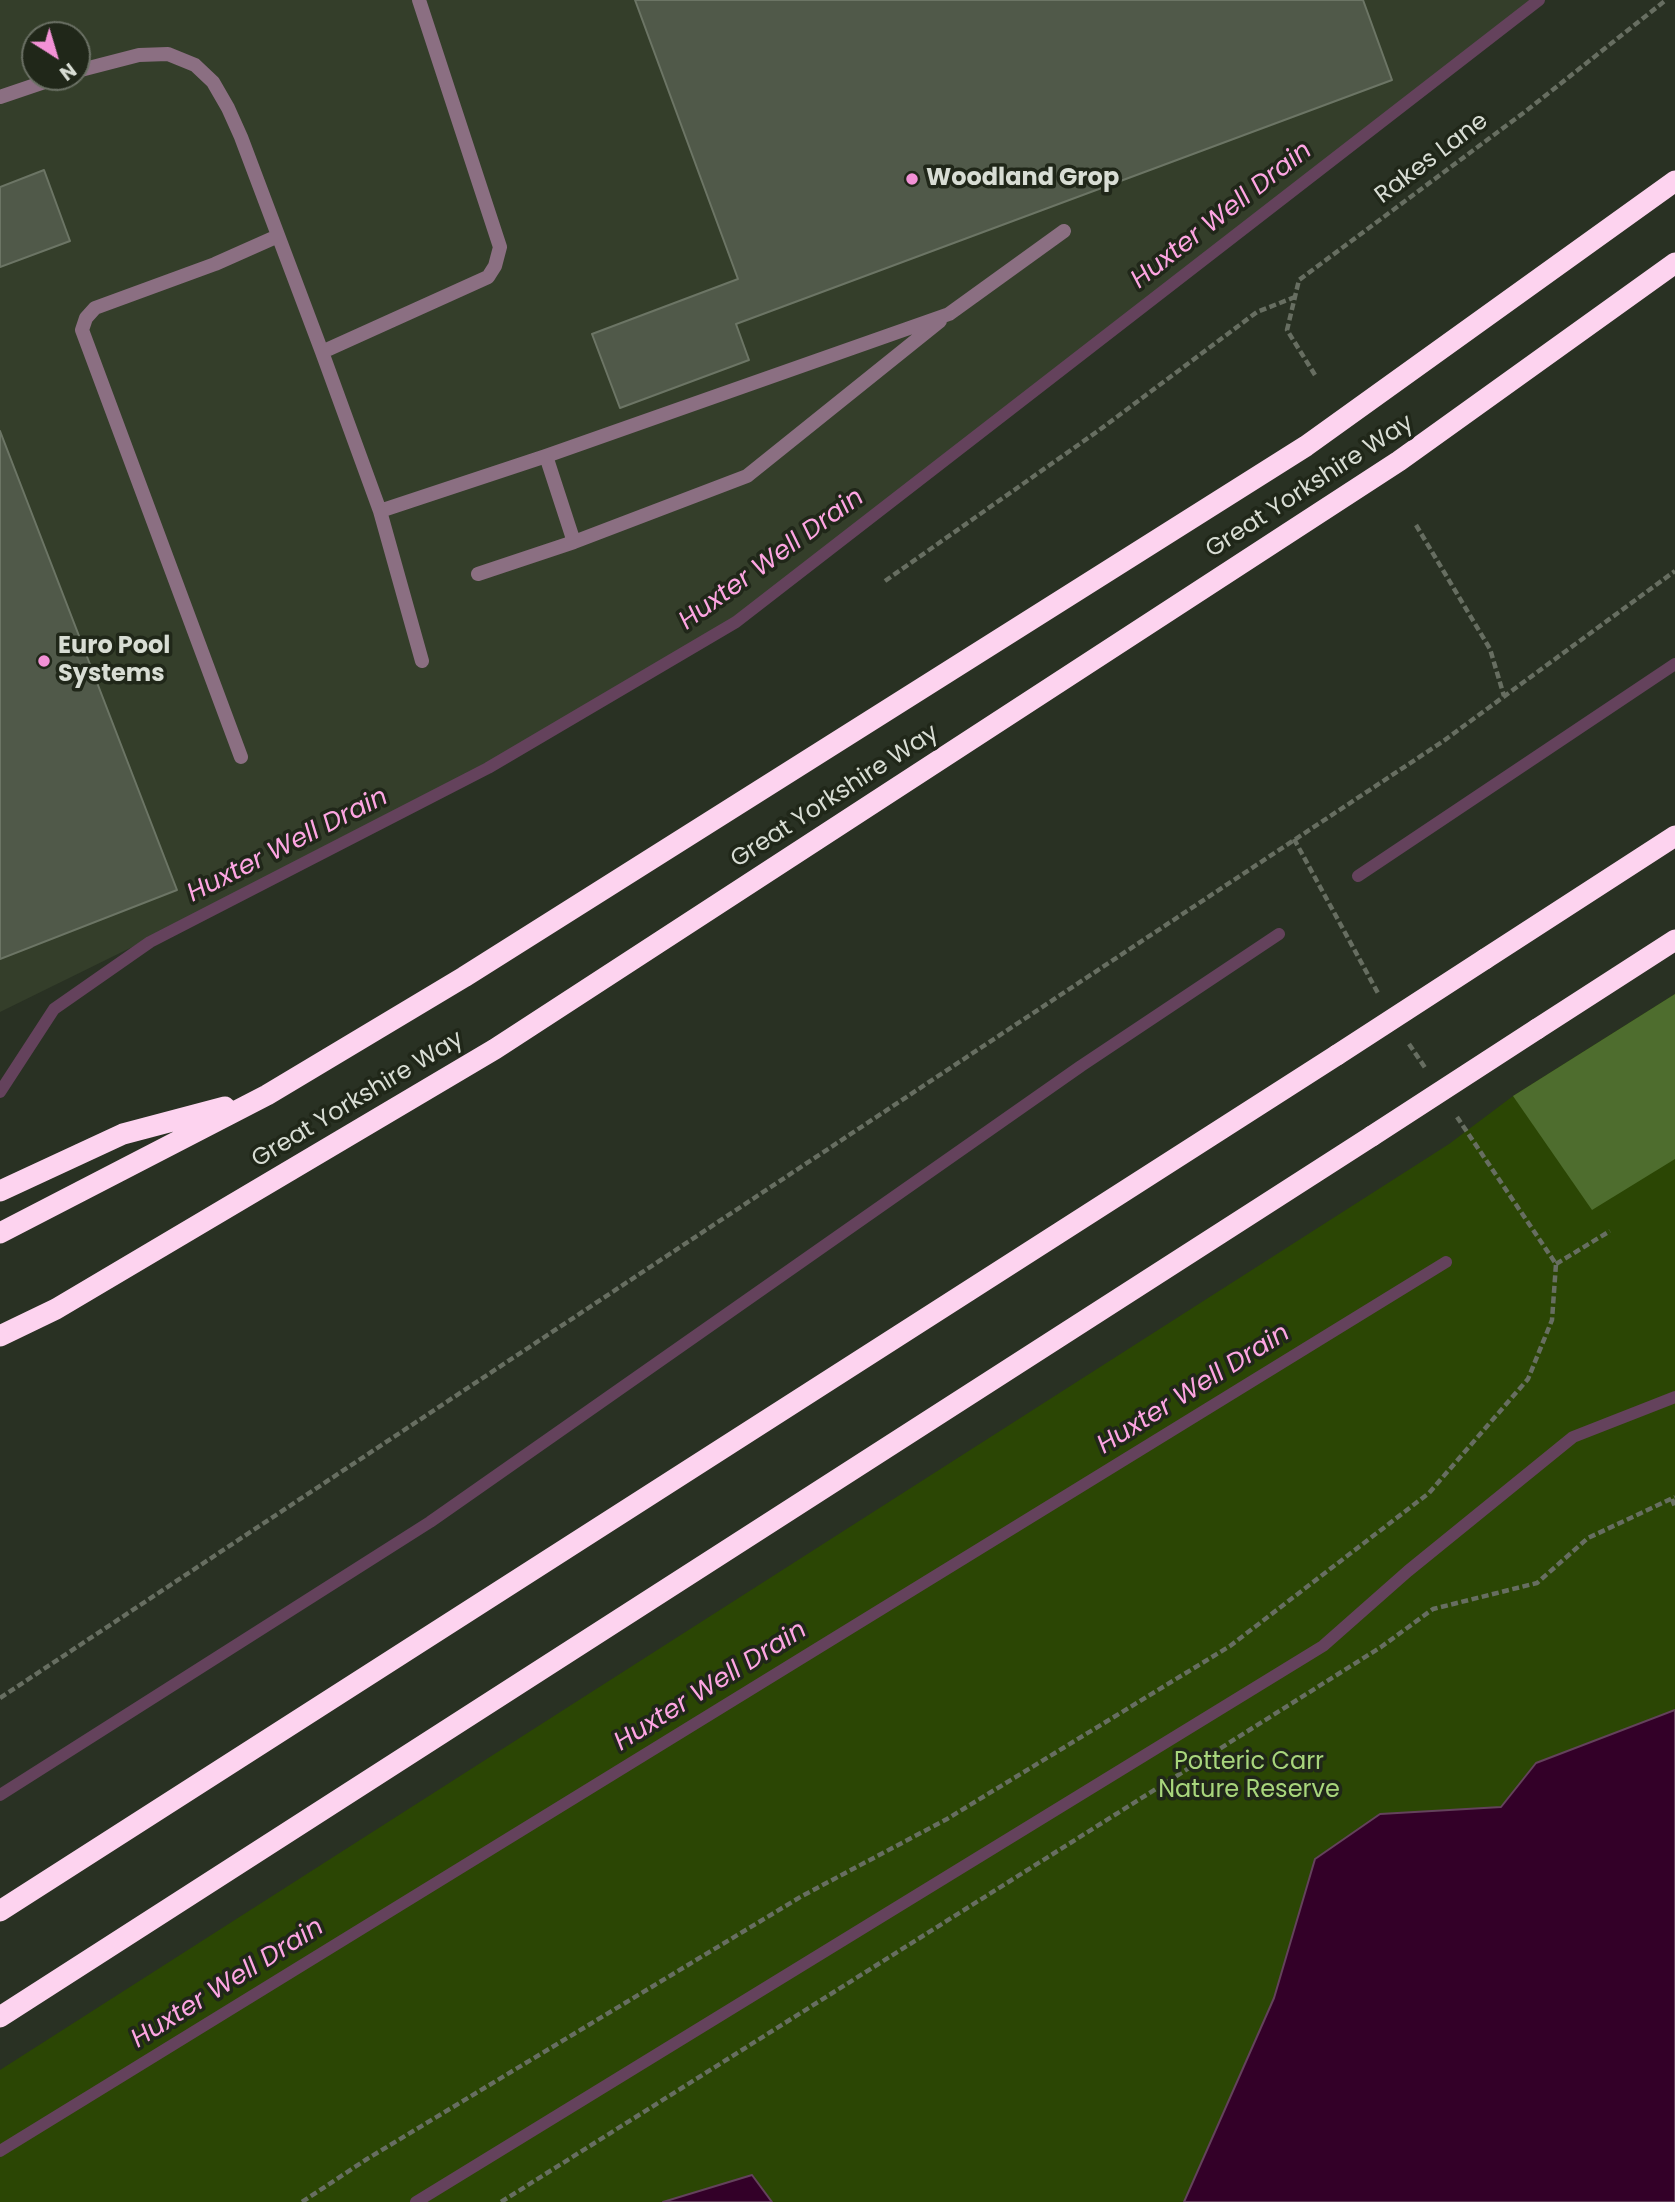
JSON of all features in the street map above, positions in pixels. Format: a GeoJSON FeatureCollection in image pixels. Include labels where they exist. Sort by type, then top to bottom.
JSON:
{"type":"FeatureCollection","features":[{"type":"Feature","properties":{"kind":"highway","name":"Great Yorkshire Way"},"geometry":{"type":"LineString","coordinates":[[0,1233],[267,1095],[464,977],[1306,446],[1675,181]]}},
{"type":"Feature","properties":{"kind":"highway","name":"Great Yorkshire Way"},"geometry":{"type":"LineString","coordinates":[[0,1336],[56,1309],[495,1049],[1399,461],[1675,263]]}},
{"type":"Feature","properties":{"kind":"highway"},"geometry":{"type":"LineString","coordinates":[[0,1911],[1675,836]]}},
{"type":"Feature","properties":{"kind":"highway"},"geometry":{"type":"LineString","coordinates":[[0,2017],[1675,940]]}},
{"type":"Feature","properties":{"kind":"highway"},"geometry":{"type":"LineString","coordinates":[[0,1191],[123,1134],[267,1095]]}},
{"type":"Feature","properties":{"kind":"lane"},"geometry":{"type":"LineString","coordinates":[[322,352],[488,277],[495,266],[500,247],[419,0]]}},
{"type":"Feature","properties":{"kind":"lane"},"geometry":{"type":"LineString","coordinates":[[91,67],[139,55],[168,54],[195,65],[213,82],[228,108],[380,511],[422,661]]}},
{"type":"Feature","properties":{"kind":"lane"},"geometry":{"type":"LineString","coordinates":[[0,97],[21,90]]}},
{"type":"Feature","properties":{"kind":"lane"},"geometry":{"type":"LineString","coordinates":[[478,574],[573,542],[747,476],[949,314],[1064,231]]}},
{"type":"Feature","properties":{"kind":"lane"},"geometry":{"type":"LineString","coordinates":[[241,757],[82,330],[86,318],[95,308],[215,264],[278,236]]}},
{"type":"Feature","properties":{"kind":"lane"},"geometry":{"type":"LineString","coordinates":[[380,511],[546,456],[949,314]]}},
{"type":"Feature","properties":{"kind":"lane"},"geometry":{"type":"LineString","coordinates":[[546,456],[573,542]]}},
{"type":"Feature","properties":{"kind":"path","name":"Rakes Lane"},"geometry":{"type":"LineString","coordinates":[[1315,375],[1287,330],[1299,280],[1526,111],[1666,0]]}},
{"type":"Feature","properties":{"kind":"path"},"geometry":{"type":"LineString","coordinates":[[885,581],[1098,431],[1257,312],[1296,297]]}},
{"type":"Feature","properties":{"kind":"path"},"geometry":{"type":"LineString","coordinates":[[1416,524],[1490,649],[1504,696]]}},
{"type":"Feature","properties":{"kind":"path"},"geometry":{"type":"LineString","coordinates":[[0,1698],[1442,742],[1675,570]]}},
{"type":"Feature","properties":{"kind":"path"},"geometry":{"type":"LineString","coordinates":[[1294,839],[1385,1007]]}},
{"type":"Feature","properties":{"kind":"path"},"geometry":{"type":"LineString","coordinates":[[1408,1041],[1430,1076]]}},
{"type":"Feature","properties":{"kind":"path"},"geometry":{"type":"LineString","coordinates":[[302,2202],[378,2152],[790,1903],[947,1819],[1230,1646],[1429,1493],[1528,1379],[1552,1320],[1556,1264],[1533,1226],[1453,1111]]}},
{"type":"Feature","properties":{"kind":"path"},"geometry":{"type":"LineString","coordinates":[[1556,1264],[1611,1231]]}},
{"type":"Feature","properties":{"kind":"path"},"geometry":{"type":"LineString","coordinates":[[501,2202],[1369,1655],[1433,1609],[1537,1583],[1588,1538],[1674,1498],[1675,1507]]}},
{"type":"Feature","properties":{"kind":"shaded area"},"geometry":{"type":"Polygon","coordinates":[[[0,0],[1538,0],[736,622],[370,830],[0,1012],[0,0]]]}},
{"type":"Feature","properties":{"kind":"shaded area"},"geometry":{"type":"Polygon","coordinates":[[[1675,1710],[1675,2202],[1184,2202],[1274,1998],[1315,1859],[1380,1814],[1501,1807],[1536,1763],[1675,1710]]]}},
{"type":"Feature","properties":{"kind":"shaded area"},"geometry":{"type":"Polygon","coordinates":[[[752,2175],[772,2202],[663,2202],[752,2175]]]}},
{"type":"Feature","properties":{"kind":"green space","name":"Potteric Carr Nature Reserve"},"geometry":{"type":"Polygon","coordinates":[[[1675,994],[1675,2202],[0,2202],[0,2070],[1449,1144],[1513,1096],[1675,994]]]}},
{"type":"Feature","properties":{"kind":"green space"},"geometry":{"type":"Polygon","coordinates":[[[1675,994],[1675,1159],[1592,1210],[1513,1096],[1675,994]]]}},
{"type":"Feature","properties":{"kind":"building","name":"Woodland Grop"},"geometry":{"type":"Polygon","coordinates":[[[635,0],[1363,0],[1392,80],[736,324],[749,360],[620,408],[592,334],[738,279],[635,0]]]}},
{"type":"Feature","properties":{"kind":"building"},"geometry":{"type":"Polygon","coordinates":[[[44,170],[70,241],[0,267],[0,187],[44,170]]]}},
{"type":"Feature","properties":{"kind":"building","name":"Euro Pool Systems"},"geometry":{"type":"Polygon","coordinates":[[[0,431],[177,890],[0,959],[0,431]]]}},
{"type":"Feature","properties":{"kind":"waterway","name":"Huxter Well Drain"},"geometry":{"type":"LineString","coordinates":[[0,1092],[54,1009],[150,942],[488,768],[736,622],[1539,0]]}},
{"type":"Feature","properties":{"kind":"waterway"},"geometry":{"type":"LineString","coordinates":[[1358,876],[1675,664]]}},
{"type":"Feature","properties":{"kind":"waterway"},"geometry":{"type":"LineString","coordinates":[[0,1795],[430,1522],[1081,1066],[1279,934]]}},
{"type":"Feature","properties":{"kind":"waterway","name":"Huxter Well Drain"},"geometry":{"type":"LineString","coordinates":[[0,2151],[1446,1262]]}},
{"type":"Feature","properties":{"kind":"waterway"},"geometry":{"type":"LineString","coordinates":[[416,2202],[1323,1646],[1408,1571],[1573,1437],[1675,1397]]}},
{"type":"Feature","properties":{"kind":"place","name":"Woodland Grop"},"geometry":{"type":"Point","coordinates":[912,179]}},
{"type":"Feature","properties":{"kind":"place","name":"Euro Pool Systems"},"geometry":{"type":"Point","coordinates":[44,661]}}]}
